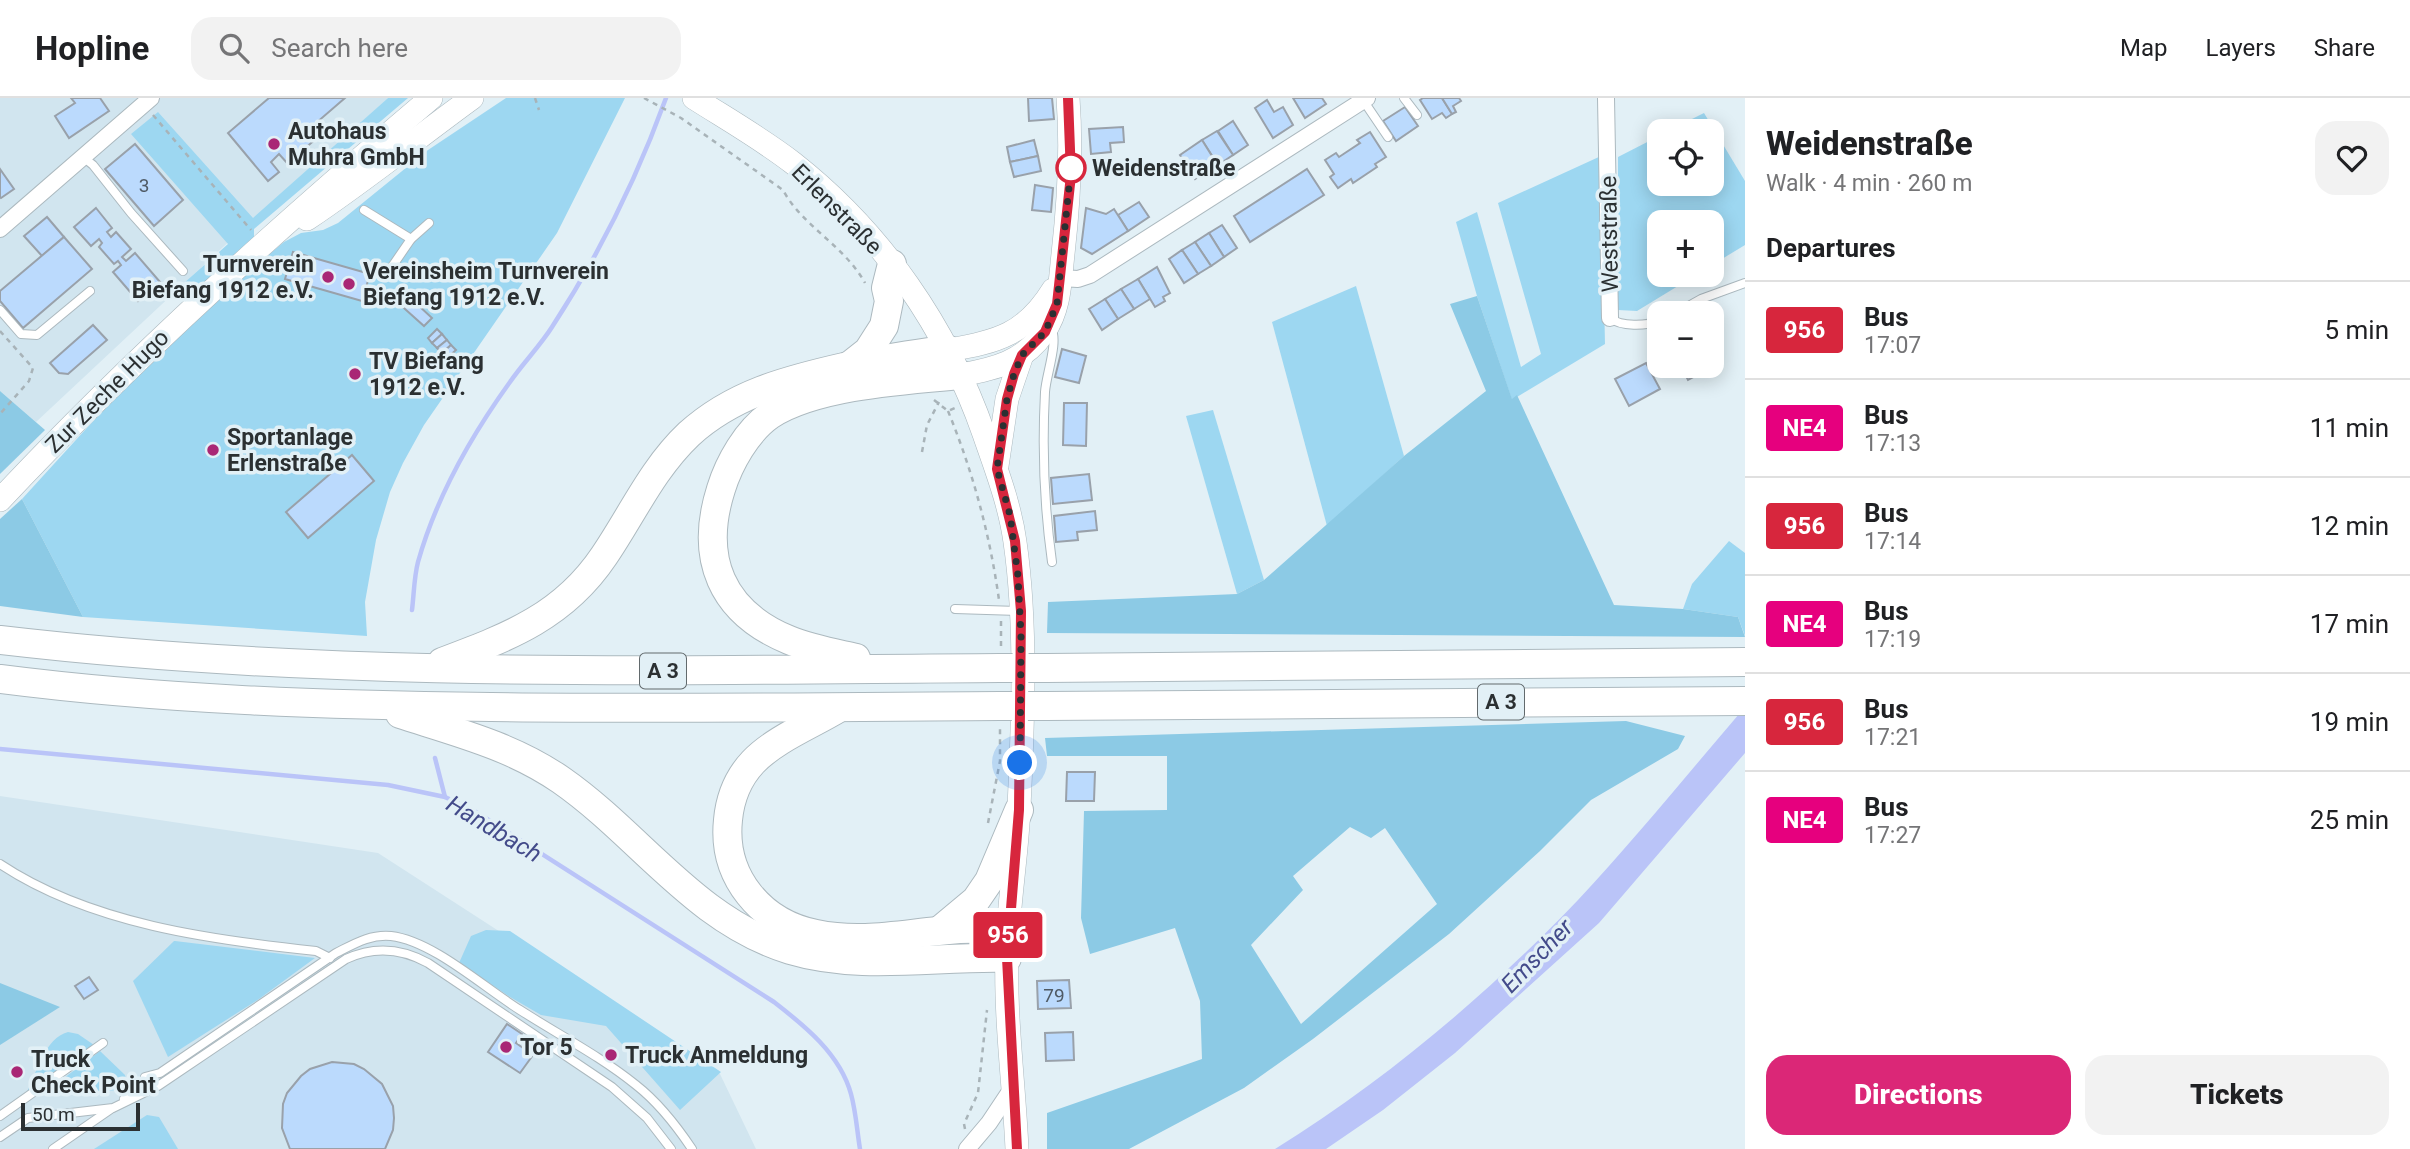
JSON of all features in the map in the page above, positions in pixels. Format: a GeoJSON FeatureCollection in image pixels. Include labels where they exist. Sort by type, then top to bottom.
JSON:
{"type":"FeatureCollection","features":[{"type":"Feature","properties":{"kind":"highway"},"geometry":{"type":"LineString","coordinates":[[849,366],[868,351],[884,326],[889,301],[886,288],[892,264]]}},
{"type":"Feature","properties":{"kind":"highway"},"geometry":{"type":"LineString","coordinates":[[427,668],[519,632],[562,603],[589,577],[603,558],[661,466],[689,434],[737,400],[774,384],[849,366],[907,354],[949,350]]}},
{"type":"Feature","properties":{"kind":"highway"},"geometry":{"type":"LineString","coordinates":[[899,669],[792,641],[764,628],[744,612],[728,592],[713,557],[716,504],[724,480],[749,436],[768,417],[790,403],[896,380],[961,375]]}},
{"type":"Feature","properties":{"kind":"highway","name":"A 3"},"geometry":{"type":"LineString","coordinates":[[0,639],[139,655],[335,666],[427,668],[664,671],[1745,662]]}},
{"type":"Feature","properties":{"kind":"highway","name":"A 3"},"geometry":{"type":"LineString","coordinates":[[0,679],[132,693],[367,704],[658,709],[1745,701]]}},
{"type":"Feature","properties":{"kind":"highway"},"geometry":{"type":"LineString","coordinates":[[367,704],[477,738],[528,759],[586,799],[704,906],[743,931],[765,941],[802,953],[841,959],[880,961],[1007,958]]}},
{"type":"Feature","properties":{"kind":"highway"},"geometry":{"type":"LineString","coordinates":[[841,707],[767,750],[752,763],[740,780],[729,806],[726,831],[734,869],[744,889],[761,909],[785,924],[832,937],[859,939],[940,930],[1008,929]]}},
{"type":"Feature","properties":{"kind":"highway"},"geometry":{"type":"LineString","coordinates":[[940,930],[976,900],[989,881],[1019,810]]}},
{"type":"Feature","properties":{"kind":"main road","name":"Zur Zeche Hugo"},"geometry":{"type":"LineString","coordinates":[[0,500],[147,350],[302,207],[431,98]]}},
{"type":"Feature","properties":{"kind":"main road","name":"Zur Zeche Hugo"},"geometry":{"type":"LineString","coordinates":[[249,258],[341,197],[472,98]]}},
{"type":"Feature","properties":{"kind":"main road","name":"Erlenstraße"},"geometry":{"type":"LineString","coordinates":[[694,98],[792,163],[839,204],[892,264],[926,309],[949,350],[973,401],[997,469],[1015,541],[1021,611],[1019,810],[1007,958],[1017,1149]]}},
{"type":"Feature","properties":{"kind":"main road"},"geometry":{"type":"LineString","coordinates":[[961,375],[992,370],[1022,355],[1038,339],[1060,278],[1071,175],[1068,98]]}},
{"type":"Feature","properties":{"kind":"main road"},"geometry":{"type":"LineString","coordinates":[[949,350],[995,341],[1043,319]]}},
{"type":"Feature","properties":{"kind":"main road"},"geometry":{"type":"LineString","coordinates":[[997,469],[1008,392],[1022,355]]}},
{"type":"Feature","properties":{"kind":"street","name":"Weststraße"},"geometry":{"type":"LineString","coordinates":[[1606,98],[1610,318]]}},
{"type":"Feature","properties":{"kind":"street"},"geometry":{"type":"LineString","coordinates":[[1060,278],[1078,279],[1090,275],[1365,99]]}},
{"type":"Feature","properties":{"kind":"street"},"geometry":{"type":"LineString","coordinates":[[0,229],[148,101]]}},
{"type":"Feature","properties":{"kind":"street"},"geometry":{"type":"LineString","coordinates":[[971,1145],[1013,1087]]}},
{"type":"Feature","properties":{"kind":"lane"},"geometry":{"type":"LineString","coordinates":[[1404,98],[1416,115]]}},
{"type":"Feature","properties":{"kind":"lane"},"geometry":{"type":"LineString","coordinates":[[1365,99],[1388,137]]}},
{"type":"Feature","properties":{"kind":"lane"},"geometry":{"type":"LineString","coordinates":[[83,157],[93,165],[183,271]]}},
{"type":"Feature","properties":{"kind":"lane"},"geometry":{"type":"LineString","coordinates":[[364,210],[411,239]]}},
{"type":"Feature","properties":{"kind":"lane"},"geometry":{"type":"LineString","coordinates":[[388,271],[411,239],[429,223]]}},
{"type":"Feature","properties":{"kind":"lane"},"geometry":{"type":"LineString","coordinates":[[1697,301],[1745,283]]}},
{"type":"Feature","properties":{"kind":"lane"},"geometry":{"type":"LineString","coordinates":[[0,310],[21,334],[37,335],[90,291]]}},
{"type":"Feature","properties":{"kind":"lane","name":"Weststraße"},"geometry":{"type":"LineString","coordinates":[[1610,318],[1621,324],[1647,323]]}},
{"type":"Feature","properties":{"kind":"lane"},"geometry":{"type":"LineString","coordinates":[[1043,319],[1055,334],[1047,371],[1043,454],[1046,522],[1052,562]]}},
{"type":"Feature","properties":{"kind":"lane"},"geometry":{"type":"LineString","coordinates":[[955,609],[1021,611]]}},
{"type":"Feature","properties":{"kind":"lane"},"geometry":{"type":"LineString","coordinates":[[0,864],[53,893],[134,920],[202,936],[316,951],[330,958]]}},
{"type":"Feature","properties":{"kind":"lane"},"geometry":{"type":"LineString","coordinates":[[53,1149],[113,1108],[148,1077],[160,1073],[330,958],[363,939],[391,936],[424,946],[635,1084],[670,1118],[692,1149]]}},
{"type":"Feature","properties":{"kind":"lane"},"geometry":{"type":"LineString","coordinates":[[0,1137],[28,1118],[113,1108],[164,1082],[346,959],[359,953],[387,949],[408,952],[428,963],[612,1087],[647,1118],[671,1149]]}},
{"type":"Feature","properties":{"kind":"lane"},"geometry":{"type":"LineString","coordinates":[[0,1116],[103,1043]]}},
{"type":"Feature","properties":{"kind":"path"},"geometry":{"type":"LineString","coordinates":[[535,98],[539,110]]}},
{"type":"Feature","properties":{"kind":"path"},"geometry":{"type":"LineString","coordinates":[[644,98],[681,118],[783,190],[789,202],[836,247],[867,285]]}},
{"type":"Feature","properties":{"kind":"path"},"geometry":{"type":"LineString","coordinates":[[148,101],[254,235]]}},
{"type":"Feature","properties":{"kind":"path"},"geometry":{"type":"LineString","coordinates":[[0,331],[33,368],[29,381],[0,414]]}},
{"type":"Feature","properties":{"kind":"path"},"geometry":{"type":"LineString","coordinates":[[922,452],[927,425],[939,402]]}},
{"type":"Feature","properties":{"kind":"path"},"geometry":{"type":"LineString","coordinates":[[971,1145],[964,1124],[978,1093],[988,1003]]}},
{"type":"Feature","properties":{"kind":"shaded area"},"geometry":{"type":"Polygon","coordinates":[[[0,98],[388,98],[253,219],[36,422],[0,391],[0,98]]]}},
{"type":"Feature","properties":{"kind":"shaded area"},"geometry":{"type":"Polygon","coordinates":[[[388,98],[408,98],[254,229],[254,240],[184,300],[175,291],[228,244],[131,134],[158,112],[253,218],[388,98]]]}},
{"type":"Feature","properties":{"kind":"shaded area"},"geometry":{"type":"Polygon","coordinates":[[[506,98],[625,98],[557,233],[424,425],[403,463],[390,492],[376,540],[365,602],[367,636],[83,617],[22,499],[116,396],[255,266],[284,242],[301,233],[323,230],[338,223],[428,150],[506,98]]]}},
{"type":"Feature","properties":{"kind":"shaded area"},"geometry":{"type":"Polygon","coordinates":[[[1704,113],[1708,119],[1692,119],[1704,113]]]}},
{"type":"Feature","properties":{"kind":"shaded area"},"geometry":{"type":"Polygon","coordinates":[[[1647,142],[1647,196],[1724,196],[1724,146],[1745,181],[1745,245],[1724,258],[1724,210],[1647,210],[1647,287],[1676,287],[1653,301],[1647,301],[1647,305],[1637,311],[1618,310],[1618,157],[1647,142]]]}},
{"type":"Feature","properties":{"kind":"shaded area"},"geometry":{"type":"Polygon","coordinates":[[[1601,156],[1605,344],[1512,400],[1477,296],[1456,222],[1477,212],[1521,367],[1541,354],[1498,203],[1601,156]]]}},
{"type":"Feature","properties":{"kind":"shaded area"},"geometry":{"type":"Polygon","coordinates":[[[1356,286],[1404,456],[1327,526],[1272,322],[1356,286]]]}},
{"type":"Feature","properties":{"kind":"shaded area"},"geometry":{"type":"Polygon","coordinates":[[[1477,296],[1512,399],[1517,395],[1614,605],[1683,609],[1738,617],[1745,637],[1047,633],[1048,602],[1237,594],[1264,580],[1404,456],[1486,391],[1450,304],[1477,296]]]}},
{"type":"Feature","properties":{"kind":"shaded area"},"geometry":{"type":"Polygon","coordinates":[[[0,391],[45,430],[0,474],[0,391]]]}},
{"type":"Feature","properties":{"kind":"shaded area"},"geometry":{"type":"Polygon","coordinates":[[[1213,410],[1264,580],[1237,594],[1186,416],[1213,410]]]}},
{"type":"Feature","properties":{"kind":"shaded area"},"geometry":{"type":"Polygon","coordinates":[[[22,499],[83,617],[0,606],[0,519],[22,499]]]}},
{"type":"Feature","properties":{"kind":"shaded area"},"geometry":{"type":"Polygon","coordinates":[[[1729,541],[1745,553],[1745,636],[1738,617],[1683,609],[1692,584],[1729,541]]]}},
{"type":"Feature","properties":{"kind":"shaded area"},"geometry":{"type":"Polygon","coordinates":[[[1626,721],[1685,736],[1678,749],[1591,800],[1449,934],[1313,1039],[1244,1088],[1129,1149],[1047,1149],[1047,1113],[1202,1059],[1200,1001],[1175,928],[1090,954],[1081,918],[1084,811],[1167,810],[1167,756],[1047,756],[1045,738],[1626,721]],[[1350,827],[1293,876],[1303,890],[1251,945],[1301,1024],[1437,904],[1385,828],[1371,838],[1350,827]]]}},
{"type":"Feature","properties":{"kind":"shaded area"},"geometry":{"type":"Polygon","coordinates":[[[0,796],[378,853],[720,1074],[756,1149],[0,1149],[0,796]]]}},
{"type":"Feature","properties":{"kind":"shaded area"},"geometry":{"type":"Polygon","coordinates":[[[486,930],[510,931],[721,1072],[680,1110],[606,1026],[541,1015],[459,963],[471,936],[486,930]]]}},
{"type":"Feature","properties":{"kind":"shaded area"},"geometry":{"type":"Polygon","coordinates":[[[174,941],[315,958],[259,999],[168,1057],[133,981],[174,941]]]}},
{"type":"Feature","properties":{"kind":"shaded area"},"geometry":{"type":"Polygon","coordinates":[[[0,983],[60,1007],[0,1045],[0,983]]]}},
{"type":"Feature","properties":{"kind":"shaded area"},"geometry":{"type":"Polygon","coordinates":[[[68,1032],[78,1034],[94,1045],[27,1092],[48,1048],[60,1035],[68,1032]]]}},
{"type":"Feature","properties":{"kind":"shaded area"},"geometry":{"type":"Polygon","coordinates":[[[100,1051],[125,1075],[127,1086],[122,1090],[51,1093],[52,1087],[100,1051]]]}},
{"type":"Feature","properties":{"kind":"shaded area"},"geometry":{"type":"Polygon","coordinates":[[[147,1115],[159,1117],[178,1149],[94,1149],[147,1115]]]}},
{"type":"Feature","properties":{"kind":"water","name":"Emscher"},"geometry":{"type":"Polygon","coordinates":[[[1745,707],[1745,753],[1599,923],[1455,1053],[1383,1110],[1326,1149],[1275,1149],[1396,1065],[1508,969],[1600,877],[1745,707]]]}},
{"type":"Feature","properties":{"kind":"building"},"geometry":{"type":"Polygon","coordinates":[[[71,98],[100,98],[109,111],[69,138],[55,116],[75,103],[71,98]]]}},
{"type":"Feature","properties":{"kind":"building","name":"Autohaus Muhra GmbH"},"geometry":{"type":"Polygon","coordinates":[[[269,98],[345,98],[316,123],[324,132],[288,164],[279,154],[271,162],[279,172],[268,181],[228,133],[269,98]]]}},
{"type":"Feature","properties":{"kind":"building"},"geometry":{"type":"Polygon","coordinates":[[[1028,98],[1052,98],[1054,119],[1029,121],[1028,98]]]}},
{"type":"Feature","properties":{"kind":"building"},"geometry":{"type":"Polygon","coordinates":[[[1293,98],[1322,98],[1326,104],[1305,118],[1293,98]]]}},
{"type":"Feature","properties":{"kind":"building"},"geometry":{"type":"Polygon","coordinates":[[[1442,98],[1452,114],[1446,118],[1442,113],[1432,119],[1420,100],[1442,98]]]}},
{"type":"Feature","properties":{"kind":"building"},"geometry":{"type":"Polygon","coordinates":[[[1442,98],[1459,98],[1461,101],[1453,106],[1456,112],[1452,114],[1442,98]]]}},
{"type":"Feature","properties":{"kind":"building"},"geometry":{"type":"Polygon","coordinates":[[[1267,100],[1274,112],[1283,107],[1293,125],[1273,138],[1255,108],[1267,100]]]}},
{"type":"Feature","properties":{"kind":"building"},"geometry":{"type":"Polygon","coordinates":[[[1405,107],[1418,126],[1396,141],[1383,121],[1405,107]]]}},
{"type":"Feature","properties":{"kind":"building"},"geometry":{"type":"Polygon","coordinates":[[[1233,121],[1248,145],[1233,155],[1218,131],[1233,121]]]}},
{"type":"Feature","properties":{"kind":"building"},"geometry":{"type":"Polygon","coordinates":[[[1123,127],[1124,142],[1110,143],[1111,152],[1091,154],[1089,129],[1123,127]]]}},
{"type":"Feature","properties":{"kind":"building"},"geometry":{"type":"Polygon","coordinates":[[[1217,131],[1233,155],[1218,165],[1202,140],[1217,131]]]}},
{"type":"Feature","properties":{"kind":"building"},"geometry":{"type":"Polygon","coordinates":[[[1370,132],[1386,157],[1375,164],[1377,167],[1353,183],[1351,179],[1338,188],[1330,177],[1334,174],[1325,160],[1336,153],[1339,157],[1360,143],[1357,140],[1370,132]]]}},
{"type":"Feature","properties":{"kind":"building"},"geometry":{"type":"Polygon","coordinates":[[[1034,140],[1038,156],[1010,162],[1007,147],[1034,140]]]}},
{"type":"Feature","properties":{"kind":"building"},"geometry":{"type":"Polygon","coordinates":[[[1202,140],[1217,164],[1195,179],[1180,155],[1202,140]]]}},
{"type":"Feature","properties":{"kind":"building"},"geometry":{"type":"Polygon","coordinates":[[[135,144],[183,200],[154,226],[105,169],[135,144]]]}},
{"type":"Feature","properties":{"kind":"building"},"geometry":{"type":"Polygon","coordinates":[[[1038,156],[1041,171],[1014,177],[1010,162],[1038,156]]]}},
{"type":"Feature","properties":{"kind":"building"},"geometry":{"type":"Polygon","coordinates":[[[0,169],[14,189],[1,198],[0,197],[0,169]]]}},
{"type":"Feature","properties":{"kind":"building"},"geometry":{"type":"Polygon","coordinates":[[[1307,169],[1324,195],[1250,242],[1234,216],[1307,169]]]}},
{"type":"Feature","properties":{"kind":"building"},"geometry":{"type":"Polygon","coordinates":[[[1035,185],[1053,188],[1051,212],[1032,210],[1035,185]]]}},
{"type":"Feature","properties":{"kind":"building"},"geometry":{"type":"Polygon","coordinates":[[[1139,202],[1149,217],[1128,231],[1118,215],[1139,202]]]}},
{"type":"Feature","properties":{"kind":"building"},"geometry":{"type":"Polygon","coordinates":[[[96,208],[112,228],[107,232],[111,237],[116,232],[131,249],[122,257],[126,261],[135,253],[160,282],[138,301],[113,272],[121,265],[118,261],[114,264],[99,247],[102,243],[99,239],[91,246],[74,227],[96,208]]]}},
{"type":"Feature","properties":{"kind":"building"},"geometry":{"type":"Polygon","coordinates":[[[1086,208],[1106,214],[1114,209],[1128,231],[1092,254],[1081,248],[1086,208]]]}},
{"type":"Feature","properties":{"kind":"building"},"geometry":{"type":"Polygon","coordinates":[[[47,217],[64,237],[42,256],[24,236],[47,217]]]}},
{"type":"Feature","properties":{"kind":"building"},"geometry":{"type":"Polygon","coordinates":[[[1222,225],[1237,248],[1224,257],[1209,233],[1222,225]]]}},
{"type":"Feature","properties":{"kind":"building"},"geometry":{"type":"Polygon","coordinates":[[[1209,233],[1224,257],[1211,266],[1195,242],[1209,233]]]}},
{"type":"Feature","properties":{"kind":"building"},"geometry":{"type":"Polygon","coordinates":[[[64,237],[92,269],[23,328],[0,301],[0,291],[64,237]]]}},
{"type":"Feature","properties":{"kind":"building"},"geometry":{"type":"Polygon","coordinates":[[[1195,242],[1211,266],[1198,274],[1182,250],[1195,242]]]}},
{"type":"Feature","properties":{"kind":"building"},"geometry":{"type":"Polygon","coordinates":[[[1182,250],[1198,274],[1184,283],[1169,259],[1182,250]]]}},
{"type":"Feature","properties":{"kind":"building","name":"Turnverein Biefang 1912 e.V."},"geometry":{"type":"Polygon","coordinates":[[[293,252],[370,274],[362,301],[285,279],[293,252]]]}},
{"type":"Feature","properties":{"kind":"building"},"geometry":{"type":"Polygon","coordinates":[[[1157,267],[1170,293],[1163,297],[1165,301],[1155,307],[1138,279],[1157,267]]]}},
{"type":"Feature","properties":{"kind":"building"},"geometry":{"type":"Polygon","coordinates":[[[1138,279],[1150,299],[1134,309],[1121,289],[1138,279]]]}},
{"type":"Feature","properties":{"kind":"building"},"geometry":{"type":"Polygon","coordinates":[[[1121,289],[1134,309],[1118,319],[1105,299],[1121,289]]]}},
{"type":"Feature","properties":{"kind":"building"},"geometry":{"type":"Polygon","coordinates":[[[404,292],[432,318],[424,326],[396,301],[404,292]]]}},
{"type":"Feature","properties":{"kind":"building"},"geometry":{"type":"Polygon","coordinates":[[[1105,299],[1118,319],[1102,330],[1089,309],[1105,299]]]}},
{"type":"Feature","properties":{"kind":"building"},"geometry":{"type":"Polygon","coordinates":[[[93,325],[107,340],[68,374],[59,373],[50,363],[93,325]]]}},
{"type":"Feature","properties":{"kind":"building"},"geometry":{"type":"Polygon","coordinates":[[[437,329],[442,334],[432,343],[428,338],[437,329]]]}},
{"type":"Feature","properties":{"kind":"building"},"geometry":{"type":"Polygon","coordinates":[[[442,334],[447,340],[437,348],[432,343],[442,334]]]}},
{"type":"Feature","properties":{"kind":"building"},"geometry":{"type":"Polygon","coordinates":[[[447,340],[451,345],[442,353],[437,348],[447,340]]]}},
{"type":"Feature","properties":{"kind":"building"},"geometry":{"type":"Polygon","coordinates":[[[451,345],[456,350],[446,359],[442,353],[451,345]]]}},
{"type":"Feature","properties":{"kind":"building"},"geometry":{"type":"Polygon","coordinates":[[[1062,349],[1086,356],[1079,383],[1055,377],[1062,349]]]}},
{"type":"Feature","properties":{"kind":"building"},"geometry":{"type":"Polygon","coordinates":[[[1646,363],[1647,378],[1654,378],[1660,389],[1629,406],[1615,379],[1646,363]]]}},
{"type":"Feature","properties":{"kind":"building"},"geometry":{"type":"Polygon","coordinates":[[[1064,403],[1087,403],[1086,446],[1063,445],[1064,403]]]}},
{"type":"Feature","properties":{"kind":"building"},"geometry":{"type":"Polygon","coordinates":[[[352,455],[374,481],[308,538],[286,512],[352,455]]]}},
{"type":"Feature","properties":{"kind":"building"},"geometry":{"type":"Polygon","coordinates":[[[1089,474],[1092,500],[1053,504],[1051,478],[1089,474]]]}},
{"type":"Feature","properties":{"kind":"building"},"geometry":{"type":"Polygon","coordinates":[[[1095,511],[1097,530],[1077,532],[1078,540],[1056,542],[1054,516],[1095,511]]]}},
{"type":"Feature","properties":{"kind":"building"},"geometry":{"type":"Polygon","coordinates":[[[1067,772],[1095,772],[1094,801],[1066,801],[1067,772]]]}},
{"type":"Feature","properties":{"kind":"building"},"geometry":{"type":"Polygon","coordinates":[[[89,977],[98,990],[84,999],[75,986],[89,977]]]}},
{"type":"Feature","properties":{"kind":"building"},"geometry":{"type":"Polygon","coordinates":[[[1069,980],[1071,1008],[1038,1009],[1037,981],[1069,980]]]}},
{"type":"Feature","properties":{"kind":"building","name":"Tor 5"},"geometry":{"type":"Polygon","coordinates":[[[507,1024],[522,1034],[516,1043],[533,1055],[520,1073],[488,1052],[507,1024]]]}},
{"type":"Feature","properties":{"kind":"building"},"geometry":{"type":"Polygon","coordinates":[[[1073,1032],[1074,1060],[1046,1061],[1045,1033],[1073,1032]]]}},
{"type":"Feature","properties":{"kind":"building"},"geometry":{"type":"Polygon","coordinates":[[[332,1062],[354,1064],[382,1084],[393,1106],[394,1118],[393,1130],[385,1149],[290,1149],[282,1128],[283,1104],[287,1093],[310,1069],[332,1062]]]}},
{"type":"Feature","properties":{"kind":"waterway"},"geometry":{"type":"LineString","coordinates":[[412,610],[418,562],[434,514],[456,468],[482,424],[547,334],[586,272],[630,187],[666,98]]}},
{"type":"Feature","properties":{"kind":"waterway","name":"Handbach"},"geometry":{"type":"LineString","coordinates":[[0,749],[388,785],[445,797],[476,812],[774,1002],[798,1021],[830,1054],[846,1080],[853,1101],[860,1149]]}},
{"type":"Feature","properties":{"kind":"waterway"},"geometry":{"type":"LineString","coordinates":[[435,758],[445,797]]}},
{"type":"Feature","properties":{"kind":"bus line","name":"956"},"geometry":{"type":"LineString","coordinates":[[1017,1149],[1007,958],[1019,810],[1021,611],[1015,541],[997,469],[1008,392],[1014,374],[1022,355],[1045,332],[1057,304],[1071,175],[1068,98]]}},
{"type":"Feature","properties":{"kind":"place","name":"Autohaus Muhra GmbH"},"geometry":{"type":"Point","coordinates":[274,144]}},
{"type":"Feature","properties":{"kind":"place","name":"Weidenstraße"},"geometry":{"type":"Point","coordinates":[1071,168]}},
{"type":"Feature","properties":{"kind":"place","name":"Turnverein Biefang 1912 e.V."},"geometry":{"type":"Point","coordinates":[328,277]}},
{"type":"Feature","properties":{"kind":"place","name":"Vereinsheim Turnverein Biefang 1912 e.V."},"geometry":{"type":"Point","coordinates":[349,284]}},
{"type":"Feature","properties":{"kind":"place","name":"TV Biefang 1912 e.V."},"geometry":{"type":"Point","coordinates":[355,374]}},
{"type":"Feature","properties":{"kind":"place","name":"Sportanlage Erlenstraße"},"geometry":{"type":"Point","coordinates":[213,450]}},
{"type":"Feature","properties":{"kind":"place","name":"Tor 5"},"geometry":{"type":"Point","coordinates":[506,1047]}},
{"type":"Feature","properties":{"kind":"place","name":"Truck Anmeldung"},"geometry":{"type":"Point","coordinates":[611,1055]}},
{"type":"Feature","properties":{"kind":"place","name":"Truck Check Point"},"geometry":{"type":"Point","coordinates":[17,1072]}},
{"type":"Feature","properties":{"kind":"route"},"geometry":{"type":"LineString","coordinates":[[1020,763],[1021,611],[1015,541],[997,469],[1008,392],[1014,374],[1022,355],[1045,332],[1057,304],[1071,168]]}}]}
